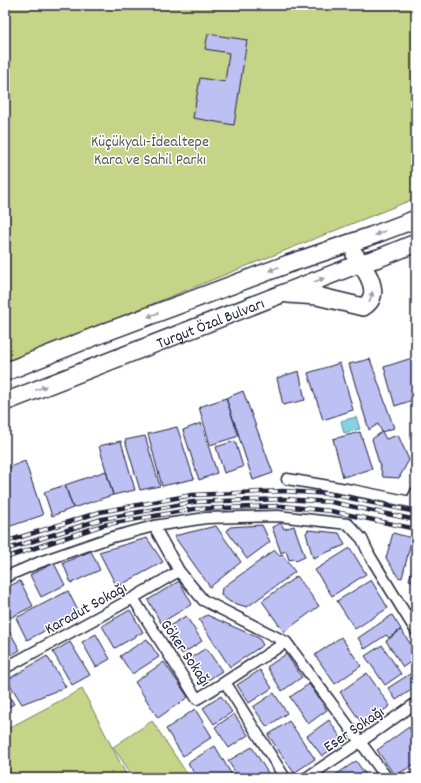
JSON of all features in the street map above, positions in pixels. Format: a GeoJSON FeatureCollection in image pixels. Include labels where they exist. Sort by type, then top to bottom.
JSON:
{"type":"FeatureCollection","features":[{"type":"Feature","properties":{"kind":"highway","name":"Turgut Özal Bulvarı"},"geometry":{"type":"LineString","coordinates":[[5,372],[259,274],[416,219]]}},
{"type":"Feature","properties":{"kind":"highway","name":"Turgut Özal Bulvarı"},"geometry":{"type":"LineString","coordinates":[[5,402],[361,263],[416,244]]}},
{"type":"Feature","properties":{"kind":"highway"},"geometry":{"type":"LineString","coordinates":[[284,293],[318,296],[363,307],[370,303],[373,295],[373,289],[361,263],[356,255],[349,250],[338,247]]}},
{"type":"Feature","properties":{"kind":"street"},"geometry":{"type":"LineString","coordinates":[[287,479],[352,490],[414,503],[416,492]]}},
{"type":"Feature","properties":{"kind":"street"},"geometry":{"type":"LineString","coordinates":[[5,577],[40,562],[109,538],[154,526],[206,518],[278,516],[348,524],[362,538],[370,556],[416,631]]}},
{"type":"Feature","properties":{"kind":"street"},"geometry":{"type":"LineString","coordinates":[[154,526],[179,571],[203,600],[286,642],[387,778]]}},
{"type":"Feature","properties":{"kind":"street","name":"Karadut Sokağı"},"geometry":{"type":"LineString","coordinates":[[5,668],[179,571]]}},
{"type":"Feature","properties":{"kind":"street","name":"Göker Sokağı"},"geometry":{"type":"LineString","coordinates":[[133,598],[196,699],[286,642]]}},
{"type":"Feature","properties":{"kind":"street","name":"Göker Sokağı"},"geometry":{"type":"LineString","coordinates":[[225,682],[285,778]]}},
{"type":"Feature","properties":{"kind":"street","name":"Eser Sokağı"},"geometry":{"type":"LineString","coordinates":[[306,778],[416,703]]}},
{"type":"Feature","properties":{"kind":"green space","name":"Küçükyalı-İdealtepe Kara ve Sahil Parkı"},"geometry":{"type":"Polygon","coordinates":[[[5,5],[416,5],[416,198],[5,363],[5,5]]]}},
{"type":"Feature","properties":{"kind":"green space"},"geometry":{"type":"Polygon","coordinates":[[[82,689],[128,778],[8,778],[5,773],[5,730],[82,689]]]}},
{"type":"Feature","properties":{"kind":"green space"},"geometry":{"type":"Polygon","coordinates":[[[152,721],[190,778],[134,778],[113,747],[152,721]]]}},
{"type":"Feature","properties":{"kind":"water"},"geometry":{"type":"Polygon","coordinates":[[[356,417],[360,429],[344,433],[341,421],[356,417]]]}},
{"type":"Feature","properties":{"kind":"building"},"geometry":{"type":"Polygon","coordinates":[[[208,34],[247,40],[234,125],[193,118],[200,78],[225,82],[229,53],[205,49],[208,34]]]}},
{"type":"Feature","properties":{"kind":"building"},"geometry":{"type":"Polygon","coordinates":[[[412,358],[416,369],[416,399],[395,406],[384,367],[412,358]]]}},
{"type":"Feature","properties":{"kind":"building"},"geometry":{"type":"Polygon","coordinates":[[[370,359],[394,428],[382,432],[378,424],[369,430],[349,364],[370,359]]]}},
{"type":"Feature","properties":{"kind":"building"},"geometry":{"type":"Polygon","coordinates":[[[340,363],[353,410],[323,420],[308,373],[340,363]]]}},
{"type":"Feature","properties":{"kind":"building"},"geometry":{"type":"Polygon","coordinates":[[[299,371],[305,400],[283,405],[277,378],[299,371]]]}},
{"type":"Feature","properties":{"kind":"building"},"geometry":{"type":"Polygon","coordinates":[[[243,391],[273,473],[253,480],[226,398],[243,391]]]}},
{"type":"Feature","properties":{"kind":"building"},"geometry":{"type":"Polygon","coordinates":[[[226,398],[239,436],[210,445],[199,407],[226,398]]]}},
{"type":"Feature","properties":{"kind":"building"},"geometry":{"type":"Polygon","coordinates":[[[201,423],[217,473],[199,480],[183,430],[201,423]]]}},
{"type":"Feature","properties":{"kind":"building"},"geometry":{"type":"Polygon","coordinates":[[[177,427],[194,479],[162,486],[148,434],[177,427]]]}},
{"type":"Feature","properties":{"kind":"building"},"geometry":{"type":"Polygon","coordinates":[[[360,432],[372,469],[343,477],[333,439],[360,432]]]}},
{"type":"Feature","properties":{"kind":"building"},"geometry":{"type":"Polygon","coordinates":[[[382,432],[386,439],[398,435],[409,460],[399,478],[383,477],[372,439],[382,432]]]}},
{"type":"Feature","properties":{"kind":"building"},"geometry":{"type":"Polygon","coordinates":[[[145,436],[160,486],[140,490],[125,440],[145,436]]]}},
{"type":"Feature","properties":{"kind":"building"},"geometry":{"type":"Polygon","coordinates":[[[121,441],[135,490],[113,495],[99,446],[121,441]]]}},
{"type":"Feature","properties":{"kind":"building"},"geometry":{"type":"Polygon","coordinates":[[[235,441],[243,467],[224,473],[216,447],[235,441]]]}},
{"type":"Feature","properties":{"kind":"building"},"geometry":{"type":"Polygon","coordinates":[[[25,461],[43,515],[5,528],[5,469],[25,461]]]}},
{"type":"Feature","properties":{"kind":"building"},"geometry":{"type":"Polygon","coordinates":[[[106,471],[113,495],[73,508],[65,485],[106,471]]]}},
{"type":"Feature","properties":{"kind":"building"},"geometry":{"type":"Polygon","coordinates":[[[65,485],[73,508],[52,516],[44,492],[65,485]]]}},
{"type":"Feature","properties":{"kind":"building"},"geometry":{"type":"Polygon","coordinates":[[[281,523],[284,529],[294,526],[305,557],[296,561],[294,559],[289,560],[286,551],[281,553],[272,527],[281,523]]]}},
{"type":"Feature","properties":{"kind":"building"},"geometry":{"type":"Polygon","coordinates":[[[262,525],[270,542],[247,559],[227,531],[230,527],[262,525]]]}},
{"type":"Feature","properties":{"kind":"building"},"geometry":{"type":"Polygon","coordinates":[[[216,526],[241,562],[210,587],[174,536],[216,526]]]}},
{"type":"Feature","properties":{"kind":"building"},"geometry":{"type":"Polygon","coordinates":[[[308,530],[339,533],[345,545],[313,558],[306,533],[308,530]]]}},
{"type":"Feature","properties":{"kind":"building"},"geometry":{"type":"Polygon","coordinates":[[[393,533],[412,538],[402,578],[398,577],[386,558],[393,533]]]}},
{"type":"Feature","properties":{"kind":"building"},"geometry":{"type":"Polygon","coordinates":[[[147,538],[163,562],[117,587],[99,552],[147,538]]]}},
{"type":"Feature","properties":{"kind":"building"},"geometry":{"type":"Polygon","coordinates":[[[350,548],[366,574],[332,596],[315,570],[350,548]]]}},
{"type":"Feature","properties":{"kind":"building"},"geometry":{"type":"Polygon","coordinates":[[[275,550],[280,556],[282,554],[295,572],[247,607],[230,602],[221,595],[222,588],[275,550]]]}},
{"type":"Feature","properties":{"kind":"building"},"geometry":{"type":"Polygon","coordinates":[[[91,551],[100,570],[71,583],[63,563],[91,551]]]}},
{"type":"Feature","properties":{"kind":"building"},"geometry":{"type":"Polygon","coordinates":[[[416,555],[416,582],[409,580],[416,555]]]}},
{"type":"Feature","properties":{"kind":"building"},"geometry":{"type":"Polygon","coordinates":[[[54,563],[65,585],[41,597],[30,575],[54,563]]]}},
{"type":"Feature","properties":{"kind":"building"},"geometry":{"type":"Polygon","coordinates":[[[297,576],[319,606],[284,632],[262,601],[297,576]]]}},
{"type":"Feature","properties":{"kind":"building"},"geometry":{"type":"Polygon","coordinates":[[[371,580],[388,608],[355,629],[337,601],[371,580]]]}},
{"type":"Feature","properties":{"kind":"building"},"geometry":{"type":"Polygon","coordinates":[[[20,581],[33,606],[10,618],[5,608],[5,588],[20,581]]]}},
{"type":"Feature","properties":{"kind":"building"},"geometry":{"type":"Polygon","coordinates":[[[179,581],[192,604],[161,623],[148,600],[179,581]]]}},
{"type":"Feature","properties":{"kind":"building"},"geometry":{"type":"Polygon","coordinates":[[[68,591],[79,613],[27,640],[16,618],[68,591]]]}},
{"type":"Feature","properties":{"kind":"building"},"geometry":{"type":"Polygon","coordinates":[[[130,610],[143,632],[115,648],[102,626],[130,610]]]}},
{"type":"Feature","properties":{"kind":"building"},"geometry":{"type":"Polygon","coordinates":[[[207,615],[259,638],[263,645],[230,667],[199,620],[207,615]]]}},
{"type":"Feature","properties":{"kind":"building"},"geometry":{"type":"Polygon","coordinates":[[[392,615],[401,629],[389,638],[386,635],[365,649],[358,638],[392,615]]]}},
{"type":"Feature","properties":{"kind":"building"},"geometry":{"type":"Polygon","coordinates":[[[186,616],[202,641],[182,654],[166,628],[186,616]]]}},
{"type":"Feature","properties":{"kind":"building"},"geometry":{"type":"Polygon","coordinates":[[[7,627],[20,650],[5,659],[5,628],[7,627]]]}},
{"type":"Feature","properties":{"kind":"building"},"geometry":{"type":"Polygon","coordinates":[[[401,630],[416,652],[416,658],[403,667],[386,641],[401,630]]]}},
{"type":"Feature","properties":{"kind":"building"},"geometry":{"type":"Polygon","coordinates":[[[96,634],[110,659],[96,667],[82,642],[96,634]]]}},
{"type":"Feature","properties":{"kind":"building"},"geometry":{"type":"Polygon","coordinates":[[[341,637],[361,666],[335,684],[315,655],[341,637]]]}},
{"type":"Feature","properties":{"kind":"building"},"geometry":{"type":"Polygon","coordinates":[[[147,639],[159,657],[132,674],[120,656],[147,639]]]}},
{"type":"Feature","properties":{"kind":"building"},"geometry":{"type":"Polygon","coordinates":[[[70,642],[90,675],[72,685],[53,652],[70,642]]]}},
{"type":"Feature","properties":{"kind":"building"},"geometry":{"type":"Polygon","coordinates":[[[382,645],[401,674],[385,685],[365,656],[382,645]]]}},
{"type":"Feature","properties":{"kind":"building"},"geometry":{"type":"Polygon","coordinates":[[[206,648],[222,671],[202,684],[186,661],[206,648]]]}},
{"type":"Feature","properties":{"kind":"building"},"geometry":{"type":"Polygon","coordinates":[[[286,654],[302,677],[282,691],[267,667],[286,654]]]}},
{"type":"Feature","properties":{"kind":"building"},"geometry":{"type":"Polygon","coordinates":[[[47,656],[66,687],[22,704],[7,680],[47,656]]]}},
{"type":"Feature","properties":{"kind":"building"},"geometry":{"type":"Polygon","coordinates":[[[164,662],[188,697],[158,718],[135,682],[164,662]]]}},
{"type":"Feature","properties":{"kind":"building"},"geometry":{"type":"Polygon","coordinates":[[[260,670],[272,688],[249,703],[237,685],[260,670]]]}},
{"type":"Feature","properties":{"kind":"building"},"geometry":{"type":"Polygon","coordinates":[[[416,670],[416,687],[396,700],[388,688],[416,670]]]}},
{"type":"Feature","properties":{"kind":"building"},"geometry":{"type":"Polygon","coordinates":[[[367,673],[390,706],[363,725],[340,692],[367,673]]]}},
{"type":"Feature","properties":{"kind":"building"},"geometry":{"type":"Polygon","coordinates":[[[309,684],[327,710],[308,724],[290,697],[309,684]]]}},
{"type":"Feature","properties":{"kind":"building"},"geometry":{"type":"Polygon","coordinates":[[[5,688],[14,704],[5,709],[5,688]]]}},
{"type":"Feature","properties":{"kind":"building"},"geometry":{"type":"Polygon","coordinates":[[[274,693],[287,713],[267,727],[253,707],[274,693]]]}},
{"type":"Feature","properties":{"kind":"building"},"geometry":{"type":"Polygon","coordinates":[[[221,696],[232,712],[214,724],[203,708],[221,696]]]}},
{"type":"Feature","properties":{"kind":"building"},"geometry":{"type":"Polygon","coordinates":[[[195,709],[212,737],[183,756],[166,729],[195,709]]]}},
{"type":"Feature","properties":{"kind":"building"},"geometry":{"type":"Polygon","coordinates":[[[234,714],[248,735],[229,748],[215,727],[234,714]]]}},
{"type":"Feature","properties":{"kind":"building"},"geometry":{"type":"Polygon","coordinates":[[[329,720],[343,741],[322,756],[307,736],[329,720]]]}},
{"type":"Feature","properties":{"kind":"building"},"geometry":{"type":"Polygon","coordinates":[[[289,721],[315,759],[294,773],[268,735],[289,721]]]}},
{"type":"Feature","properties":{"kind":"building"},"geometry":{"type":"Polygon","coordinates":[[[409,727],[416,741],[416,763],[395,776],[377,750],[409,727]]]}},
{"type":"Feature","properties":{"kind":"building"},"geometry":{"type":"Polygon","coordinates":[[[215,746],[233,777],[197,778],[188,763],[215,746]]]}},
{"type":"Feature","properties":{"kind":"building"},"geometry":{"type":"Polygon","coordinates":[[[252,747],[271,778],[239,778],[228,761],[252,747]]]}},
{"type":"Feature","properties":{"kind":"building"},"geometry":{"type":"Polygon","coordinates":[[[356,761],[368,778],[331,778],[356,761]]]}},
{"type":"Feature","properties":{"kind":"building"},"geometry":{"type":"Polygon","coordinates":[[[416,770],[416,778],[405,778],[416,770]]]}},
{"type":"Feature","properties":{"kind":"railway"},"geometry":{"type":"LineString","coordinates":[[5,542],[100,512],[192,495],[283,491],[331,494],[416,512]]}},
{"type":"Feature","properties":{"kind":"railway"},"geometry":{"type":"LineString","coordinates":[[5,550],[102,519],[193,502],[283,499],[331,502],[416,520]]}},
{"type":"Feature","properties":{"kind":"railway"},"geometry":{"type":"LineString","coordinates":[[5,558],[103,525],[194,509],[282,506],[331,511],[416,529]]}}]}
